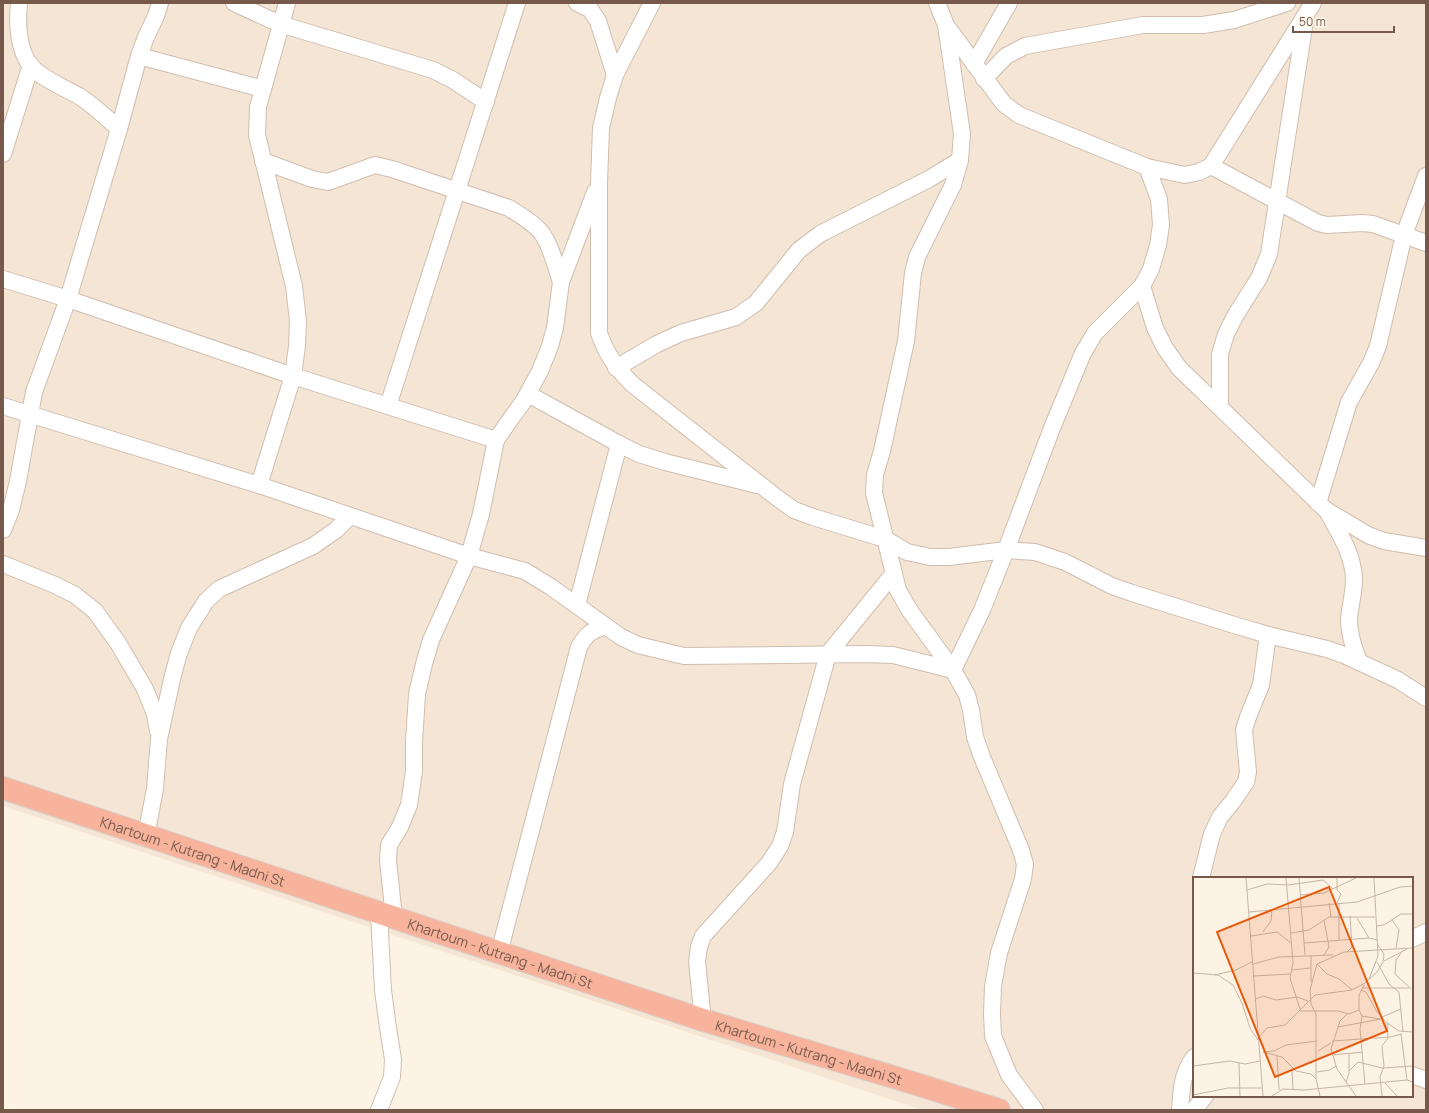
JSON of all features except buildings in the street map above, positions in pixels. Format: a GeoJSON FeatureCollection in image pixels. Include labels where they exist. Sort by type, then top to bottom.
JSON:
{"type":"FeatureCollection","features":[{"type":"Feature","properties":{"kind":"highway","name":"Khartoum - Kutrang - Madni St"},"geometry":{"type":"LineString","coordinates":[[3,788],[703,1020],[999,1110]]}},
{"type":"Feature","properties":{"kind":"street"},"geometry":{"type":"LineString","coordinates":[[19,3],[17,19],[23,51],[31,65],[41,74],[94,106],[119,129]]}},
{"type":"Feature","properties":{"kind":"street"},"geometry":{"type":"LineString","coordinates":[[3,530],[11,510],[18,482],[34,392],[68,299],[119,129],[139,56],[160,3]]}},
{"type":"Feature","properties":{"kind":"street"},"geometry":{"type":"LineString","coordinates":[[234,3],[280,24],[433,70],[453,80],[486,102]]}},
{"type":"Feature","properties":{"kind":"street"},"geometry":{"type":"LineString","coordinates":[[259,485],[293,376],[297,346],[298,321],[294,286],[257,135],[258,107],[287,3]]}},
{"type":"Feature","properties":{"kind":"street"},"geometry":{"type":"LineString","coordinates":[[388,406],[518,3]]}},
{"type":"Feature","properties":{"kind":"street"},"geometry":{"type":"LineString","coordinates":[[577,3],[590,9],[598,21],[615,75]]}},
{"type":"Feature","properties":{"kind":"street"},"geometry":{"type":"LineString","coordinates":[[652,3],[615,75],[601,128],[599,184],[599,334],[605,350],[616,368],[632,384],[794,510],[886,540],[907,552],[930,557],[949,557],[1006,550],[1035,552],[1065,562],[1125,591],[1268,635],[1327,649],[1398,680],[1426,698]]}},
{"type":"Feature","properties":{"kind":"street"},"geometry":{"type":"LineString","coordinates":[[937,3],[946,25],[984,78],[1004,104],[1019,115],[1147,167],[1184,175],[1199,172],[1211,166],[1310,8]]}},
{"type":"Feature","properties":{"kind":"street"},"geometry":{"type":"LineString","coordinates":[[974,64],[1008,3]]}},
{"type":"Feature","properties":{"kind":"street"},"geometry":{"type":"LineString","coordinates":[[984,78],[1006,56],[1025,46],[1143,25],[1203,25],[1234,20],[1288,3]]}},
{"type":"Feature","properties":{"kind":"street"},"geometry":{"type":"LineString","coordinates":[[1220,408],[1220,354],[1226,334],[1235,316],[1259,278],[1269,254],[1310,8]]}},
{"type":"Feature","properties":{"kind":"street"},"geometry":{"type":"LineString","coordinates":[[946,25],[962,134],[960,160],[953,185],[917,257],[912,273],[906,341],[882,451],[874,475],[874,493],[898,590],[910,611],[953,670],[967,695],[977,743],[1021,850],[1025,864],[1023,879],[999,953],[993,986],[992,1014],[993,1036],[1009,1075],[1035,1110]]}},
{"type":"Feature","properties":{"kind":"street"},"geometry":{"type":"LineString","coordinates":[[139,56],[263,89]]}},
{"type":"Feature","properties":{"kind":"street"},"geometry":{"type":"LineString","coordinates":[[3,154],[31,65]]}},
{"type":"Feature","properties":{"kind":"street"},"geometry":{"type":"LineString","coordinates":[[616,368],[657,344],[681,333],[736,317],[756,303],[799,250],[820,234],[929,179],[960,160]]}},
{"type":"Feature","properties":{"kind":"street"},"geometry":{"type":"LineString","coordinates":[[263,161],[312,179],[328,182],[375,166],[392,169],[509,208],[531,223],[540,232],[547,244],[561,282]]}},
{"type":"Feature","properties":{"kind":"street"},"geometry":{"type":"LineString","coordinates":[[1211,166],[1318,223],[1327,225],[1362,223],[1373,224],[1426,243]]}},
{"type":"Feature","properties":{"kind":"street"},"geometry":{"type":"LineString","coordinates":[[953,670],[982,610],[1052,428],[1083,353],[1095,333],[1142,286],[1152,263],[1158,245],[1162,225],[1159,199],[1147,167]]}},
{"type":"Feature","properties":{"kind":"street"},"geometry":{"type":"LineString","coordinates":[[1359,662],[1351,639],[1349,621],[1354,579],[1351,560],[1346,545],[1322,506],[1349,402],[1371,363],[1378,346],[1404,235],[1426,176]]}},
{"type":"Feature","properties":{"kind":"street"},"geometry":{"type":"LineString","coordinates":[[379,1110],[392,1077],[393,1059],[383,990],[389,845],[400,827],[409,805],[414,771],[417,694],[424,664],[431,640],[469,556],[481,514],[496,440],[528,394],[540,371],[550,346],[555,328],[561,282],[599,184]]}},
{"type":"Feature","properties":{"kind":"street"},"geometry":{"type":"LineString","coordinates":[[3,279],[68,299],[293,376],[496,440]]}},
{"type":"Feature","properties":{"kind":"street"},"geometry":{"type":"LineString","coordinates":[[1142,286],[1155,328],[1165,348],[1179,368],[1322,506],[1368,535],[1384,541],[1426,548]]}},
{"type":"Feature","properties":{"kind":"street"},"geometry":{"type":"LineString","coordinates":[[528,394],[639,454],[764,487]]}},
{"type":"Feature","properties":{"kind":"street"},"geometry":{"type":"LineString","coordinates":[[3,406],[259,485],[469,556],[525,571],[551,587],[621,637],[638,646],[684,656],[828,654],[893,655],[953,670]]}},
{"type":"Feature","properties":{"kind":"street"},"geometry":{"type":"LineString","coordinates":[[577,605],[619,444]]}},
{"type":"Feature","properties":{"kind":"street"},"geometry":{"type":"LineString","coordinates":[[146,836],[155,789],[159,739],[172,679],[179,653],[189,628],[206,601],[219,589],[313,546],[336,530],[350,516]]}},
{"type":"Feature","properties":{"kind":"street"},"geometry":{"type":"LineString","coordinates":[[3,564],[55,585],[74,595],[95,611],[118,643],[145,689],[155,714],[159,739]]}},
{"type":"Feature","properties":{"kind":"street"},"geometry":{"type":"LineString","coordinates":[[703,1020],[698,947],[703,936],[769,863],[780,846],[785,832],[793,777],[828,654],[894,573]]}},
{"type":"Feature","properties":{"kind":"street"},"geometry":{"type":"LineString","coordinates":[[499,953],[579,647],[584,637],[591,631],[606,626]]}},
{"type":"Feature","properties":{"kind":"street"},"geometry":{"type":"LineString","coordinates":[[1201,877],[1212,834],[1220,817],[1246,782],[1248,772],[1244,730],[1261,685],[1268,635]]}},
{"type":"Feature","properties":{"kind":"street"},"geometry":{"type":"LineString","coordinates":[[1180,1110],[1183,1076],[1193,1058]]}},
{"type":"Feature","properties":{"kind":"street"},"geometry":{"type":"LineString","coordinates":[[1413,1075],[1426,1080]]}},
{"type":"Feature","properties":{"kind":"street"},"geometry":{"type":"LineString","coordinates":[[1194,1110],[1204,1097]]}},
{"type":"Feature","properties":{"kind":"shaded area"},"geometry":{"type":"Polygon","coordinates":[[[3,3],[1426,3],[1426,1110],[923,1110],[3,806],[3,3]]]}}]}
